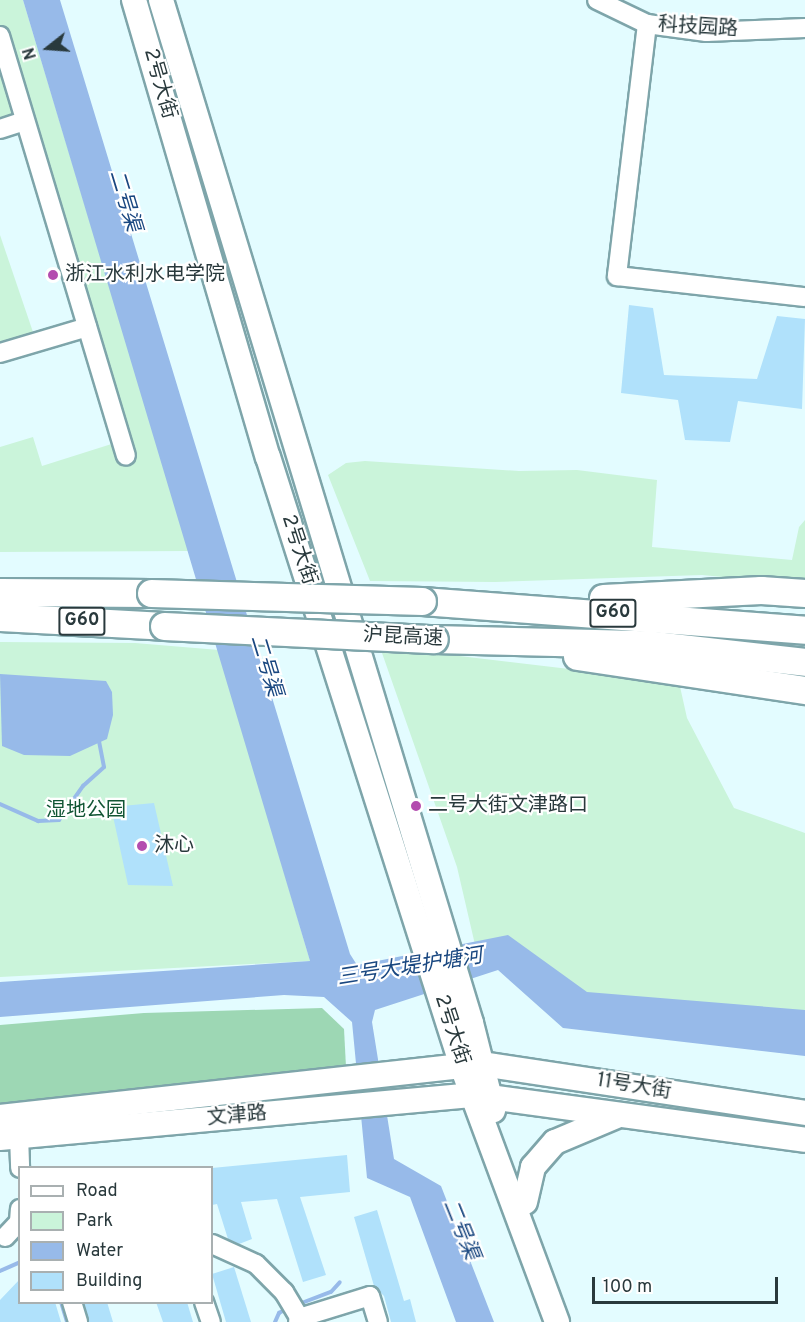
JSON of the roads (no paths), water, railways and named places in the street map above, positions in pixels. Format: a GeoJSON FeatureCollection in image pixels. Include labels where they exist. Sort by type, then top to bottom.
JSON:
{"type":"FeatureCollection","features":[{"type":"Feature","properties":{"kind":"highway"},"geometry":{"type":"LineString","coordinates":[[474,602],[760,590],[805,593]]}},
{"type":"Feature","properties":{"kind":"highway","name":"沪昆高速"},"geometry":{"type":"LineString","coordinates":[[0,592],[151,593],[474,602],[805,630]]}},
{"type":"Feature","properties":{"kind":"highway","name":"沪昆高速"},"geometry":{"type":"LineString","coordinates":[[0,617],[490,642],[645,644],[805,662]]}},
{"type":"Feature","properties":{"kind":"highway"},"geometry":{"type":"LineString","coordinates":[[490,642],[805,690]]}},
{"type":"Feature","properties":{"kind":"main road","name":"2号大街"},"geometry":{"type":"LineString","coordinates":[[134,0],[268,457],[430,929],[482,1096]]}},
{"type":"Feature","properties":{"kind":"main road","name":"2号大街"},"geometry":{"type":"LineString","coordinates":[[160,0],[430,929]]}},
{"type":"Feature","properties":{"kind":"main road","name":"文津路"},"geometry":{"type":"LineString","coordinates":[[0,1117],[473,1067]]}},
{"type":"Feature","properties":{"kind":"main road","name":"11号大街"},"geometry":{"type":"LineString","coordinates":[[473,1067],[805,1113]]}},
{"type":"Feature","properties":{"kind":"main road","name":"文津路"},"geometry":{"type":"LineString","coordinates":[[10,1137],[482,1096]]}},
{"type":"Feature","properties":{"kind":"main road","name":"11号大街"},"geometry":{"type":"LineString","coordinates":[[482,1096],[805,1140]]}},
{"type":"Feature","properties":{"kind":"main road"},"geometry":{"type":"LineString","coordinates":[[482,1096],[571,1322]]}},
{"type":"Feature","properties":{"kind":"main road"},"geometry":{"type":"LineString","coordinates":[[482,1096],[557,1322]]}},
{"type":"Feature","properties":{"kind":"main road"},"geometry":{"type":"LineString","coordinates":[[525,1202],[533,1167],[555,1142],[619,1115]]}},
{"type":"Feature","properties":{"kind":"street","name":"科技园路"},"geometry":{"type":"LineString","coordinates":[[597,0],[647,24],[706,32],[805,28]]}},
{"type":"Feature","properties":{"kind":"street"},"geometry":{"type":"LineString","coordinates":[[647,24],[617,276],[805,297]]}},
{"type":"Feature","properties":{"kind":"street"},"geometry":{"type":"LineString","coordinates":[[0,36],[126,455]]}},
{"type":"Feature","properties":{"kind":"street"},"geometry":{"type":"LineString","coordinates":[[0,129],[22,122]]}},
{"type":"Feature","properties":{"kind":"street"},"geometry":{"type":"LineString","coordinates":[[0,353],[87,327]]}},
{"type":"Feature","properties":{"kind":"street"},"geometry":{"type":"LineString","coordinates":[[10,1137],[20,1166]]}},
{"type":"Feature","properties":{"kind":"street"},"geometry":{"type":"LineString","coordinates":[[8,1237],[18,1223]]}},
{"type":"Feature","properties":{"kind":"street"},"geometry":{"type":"LineString","coordinates":[[213,1244],[256,1264],[297,1315],[370,1296],[378,1322]]}},
{"type":"Feature","properties":{"kind":"street"},"geometry":{"type":"LineString","coordinates":[[73,1304],[78,1322]]}},
{"type":"Feature","properties":{"kind":"street"},"geometry":{"type":"LineString","coordinates":[[205,1304],[211,1322]]}},
{"type":"Feature","properties":{"kind":"water","name":"三号大堤护塘河"},"geometry":{"type":"Polygon","coordinates":[[[23,0],[60,0],[350,954],[357,965],[508,935],[587,992],[805,1010],[805,1056],[563,1028],[498,970],[375,1010],[372,1022],[394,1159],[441,1186],[494,1322],[456,1322],[410,1197],[367,1178],[352,1022],[324,997],[284,995],[0,1017],[0,982],[310,961],[23,0]]]}},
{"type":"Feature","properties":{"kind":"water"},"geometry":{"type":"Polygon","coordinates":[[[0,674],[106,681],[112,692],[113,715],[107,739],[70,756],[24,755],[2,746],[0,674]]]}},
{"type":"Feature","properties":{"kind":"waterway"},"geometry":{"type":"LineString","coordinates":[[0,804],[38,821],[59,820],[83,786],[104,767],[99,742]]}},
{"type":"Feature","properties":{"kind":"waterway"},"geometry":{"type":"LineString","coordinates":[[0,1271],[18,1263]]}},
{"type":"Feature","properties":{"kind":"waterway"},"geometry":{"type":"LineString","coordinates":[[299,1304],[331,1292],[340,1282]]}},
{"type":"Feature","properties":{"kind":"waterway"},"geometry":{"type":"LineString","coordinates":[[62,1304],[67,1322]]}},
{"type":"Feature","properties":{"kind":"waterway"},"geometry":{"type":"LineString","coordinates":[[275,1322],[279,1313],[286,1309]]}},
{"type":"Feature","properties":{"kind":"place","name":"浙江水利水电学院"},"geometry":{"type":"Point","coordinates":[53,275]}},
{"type":"Feature","properties":{"kind":"place","name":"二号大街文津路口"},"geometry":{"type":"Point","coordinates":[416,806]}},
{"type":"Feature","properties":{"kind":"place","name":"沐心"},"geometry":{"type":"Point","coordinates":[142,846]}},
{"type":"Feature","properties":{"kind":"water label","name":"二号渠"},"geometry":{"type":"Point","coordinates":[124,201]}},
{"type":"Feature","properties":{"kind":"water label","name":"二号渠"},"geometry":{"type":"Point","coordinates":[265,666]}},
{"type":"Feature","properties":{"kind":"water label","name":"二号渠"},"geometry":{"type":"Point","coordinates":[460,1230]}},
{"type":"Feature","properties":{"kind":"park label","name":"湿地公园"},"geometry":{"type":"Point","coordinates":[86,811]}}]}
